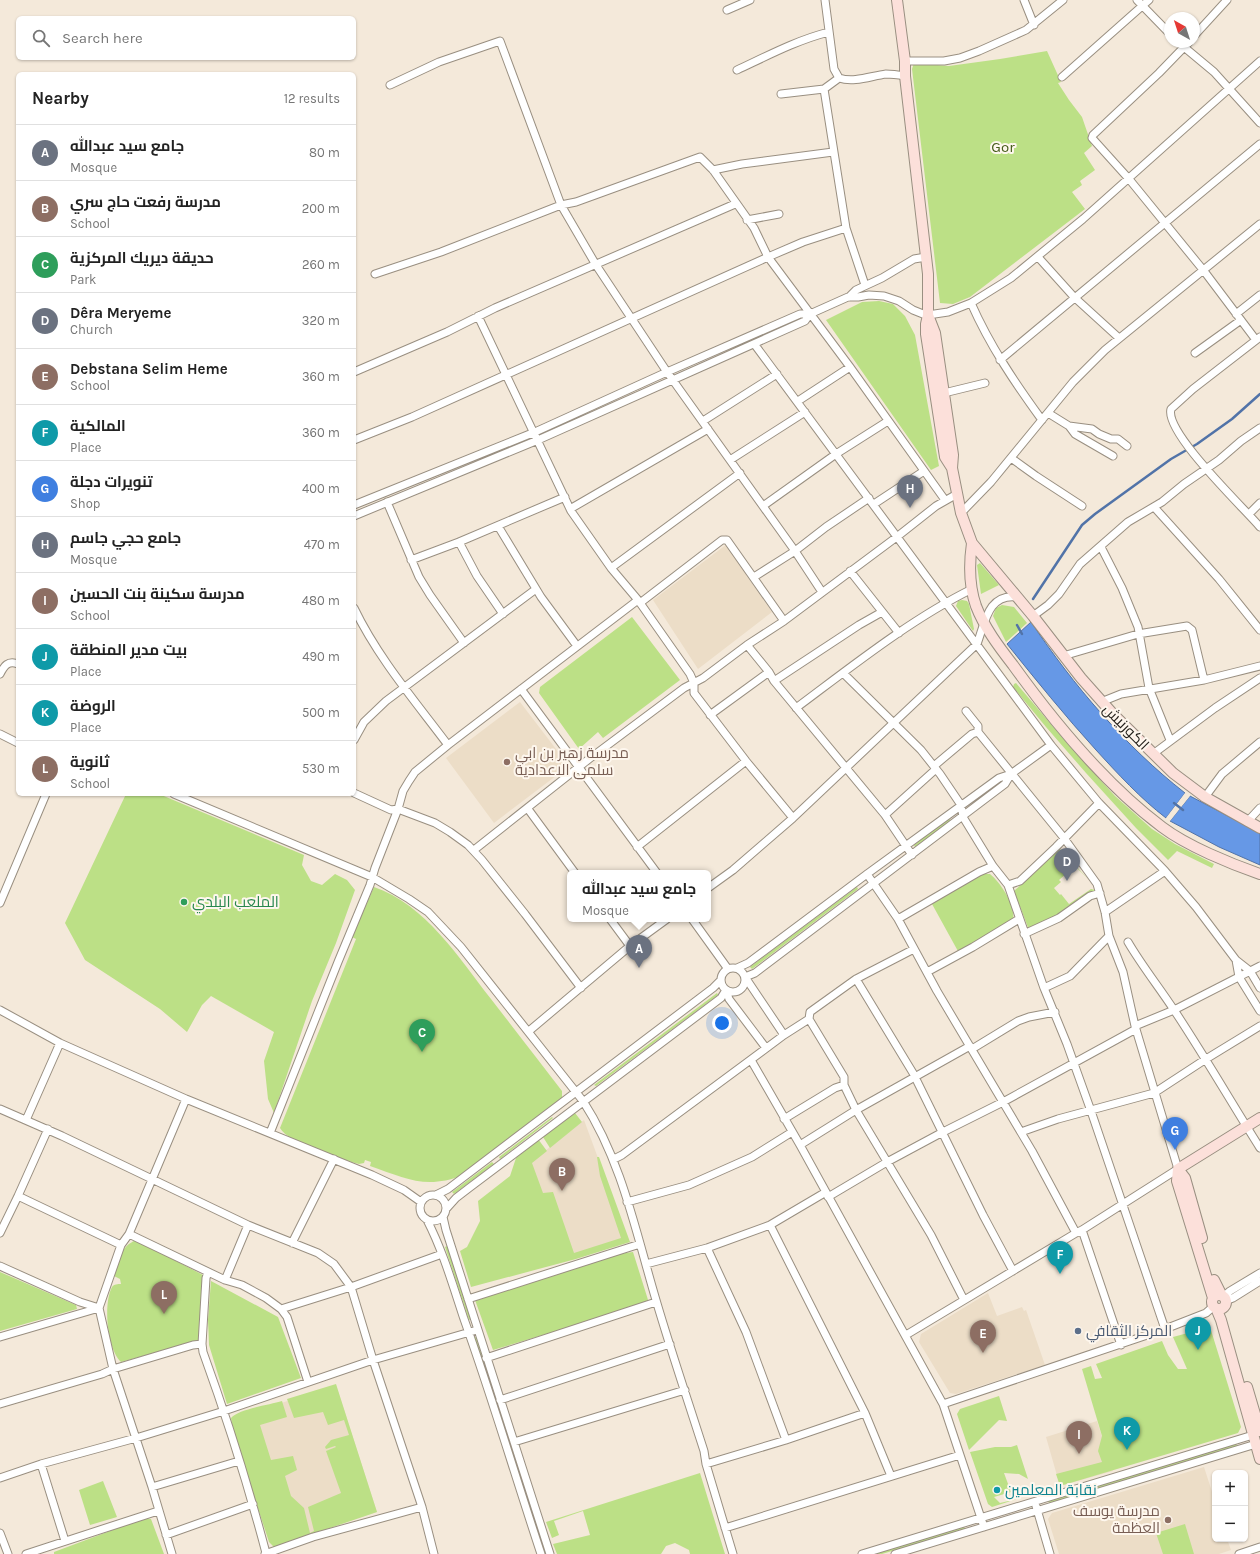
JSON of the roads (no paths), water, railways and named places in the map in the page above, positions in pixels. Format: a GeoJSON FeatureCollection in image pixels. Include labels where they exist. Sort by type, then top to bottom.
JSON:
{"type":"FeatureCollection","features":[{"type":"Feature","properties":{"kind":"main road"},"geometry":{"type":"LineString","coordinates":[[897,0],[928,274],[928,315],[926,334],[945,457],[952,468]]}},
{"type":"Feature","properties":{"kind":"main road"},"geometry":{"type":"LineString","coordinates":[[928,315],[935,333],[954,455],[952,468],[957,494],[961,513],[972,543],[970,567],[972,589],[984,622],[1022,679],[1062,728],[1101,772],[1132,803],[1171,833],[1222,859],[1260,874]]}},
{"type":"Feature","properties":{"kind":"main road","name":"الكورنيش"},"geometry":{"type":"LineString","coordinates":[[972,543],[1033,616],[1063,656],[1101,702],[1153,754],[1174,773],[1205,797],[1260,828]]}},
{"type":"Feature","properties":{"kind":"main road"},"geometry":{"type":"LineString","coordinates":[[1260,1118],[1178,1169],[1185,1178],[1216,1285],[1220,1302],[1221,1320],[1256,1437],[1260,1458]]}},
{"type":"Feature","properties":{"kind":"street"},"geometry":{"type":"LineString","coordinates":[[727,10],[750,0]]}},
{"type":"Feature","properties":{"kind":"street"},"geometry":{"type":"LineString","coordinates":[[825,0],[834,69],[839,78],[844,80],[852,80],[888,74],[906,76]]}},
{"type":"Feature","properties":{"kind":"street"},"geometry":{"type":"LineString","coordinates":[[1024,0],[1034,25]]}},
{"type":"Feature","properties":{"kind":"street"},"geometry":{"type":"LineString","coordinates":[[905,61],[944,61],[960,58],[1026,30],[1063,0]]}},
{"type":"Feature","properties":{"kind":"street"},"geometry":{"type":"LineString","coordinates":[[1137,0],[1164,28]]}},
{"type":"Feature","properties":{"kind":"street"},"geometry":{"type":"LineString","coordinates":[[1062,76],[1149,0]]}},
{"type":"Feature","properties":{"kind":"street"},"geometry":{"type":"LineString","coordinates":[[1200,29],[1227,0]]}},
{"type":"Feature","properties":{"kind":"street"},"geometry":{"type":"LineString","coordinates":[[737,70],[787,46],[813,36],[829,32]]}},
{"type":"Feature","properties":{"kind":"street"},"geometry":{"type":"LineString","coordinates":[[390,85],[439,62],[500,41],[561,205],[596,265],[666,372],[796,551],[822,592]]}},
{"type":"Feature","properties":{"kind":"street"},"geometry":{"type":"LineString","coordinates":[[1180,48],[1092,137],[1129,179],[1204,270],[1236,314],[1258,339],[1193,389],[1171,409],[1169,413],[1184,442],[1260,527]]}},
{"type":"Feature","properties":{"kind":"street"},"geometry":{"type":"LineString","coordinates":[[1188,48],[1214,72],[1260,123]]}},
{"type":"Feature","properties":{"kind":"street"},"geometry":{"type":"LineString","coordinates":[[849,297],[884,296],[899,301],[922,314],[928,315],[948,312],[971,303],[998,286],[1038,257],[1129,179],[1260,61]]}},
{"type":"Feature","properties":{"kind":"street"},"geometry":{"type":"LineString","coordinates":[[781,94],[824,89],[839,78]]}},
{"type":"Feature","properties":{"kind":"street"},"geometry":{"type":"LineString","coordinates":[[824,89],[846,228],[865,285]]}},
{"type":"Feature","properties":{"kind":"street"},"geometry":{"type":"LineString","coordinates":[[1000,360],[1260,144]]}},
{"type":"Feature","properties":{"kind":"street"},"geometry":{"type":"LineString","coordinates":[[712,170],[742,164],[833,152]]}},
{"type":"Feature","properties":{"kind":"street"},"geometry":{"type":"LineString","coordinates":[[375,274],[441,252],[561,205],[576,202],[700,158],[712,170],[735,204],[754,228],[768,257],[850,367],[945,500]]}},
{"type":"Feature","properties":{"kind":"street"},"geometry":{"type":"LineString","coordinates":[[356,371],[447,332],[478,316],[735,204]]}},
{"type":"Feature","properties":{"kind":"street"},"geometry":{"type":"LineString","coordinates":[[747,220],[779,214]]}},
{"type":"Feature","properties":{"kind":"street"},"geometry":{"type":"LineString","coordinates":[[961,513],[979,496],[1077,378],[1119,338],[1260,224]]}},
{"type":"Feature","properties":{"kind":"street"},"geometry":{"type":"LineString","coordinates":[[356,439],[412,417],[768,257],[803,242],[846,228]]}},
{"type":"Feature","properties":{"kind":"street"},"geometry":{"type":"LineString","coordinates":[[356,504],[534,432],[666,372],[800,314],[810,314],[849,297],[856,290],[882,278],[914,259],[926,257]]}},
{"type":"Feature","properties":{"kind":"street"},"geometry":{"type":"LineString","coordinates":[[1038,257],[1074,297],[1119,338]]}},
{"type":"Feature","properties":{"kind":"street"},"geometry":{"type":"LineString","coordinates":[[1236,314],[1260,295]]}},
{"type":"Feature","properties":{"kind":"street"},"geometry":{"type":"LineString","coordinates":[[971,303],[980,325],[1000,360],[1013,381],[1042,420]]}},
{"type":"Feature","properties":{"kind":"street"},"geometry":{"type":"LineString","coordinates":[[356,515],[538,440],[755,344],[805,321],[810,314]]}},
{"type":"Feature","properties":{"kind":"street"},"geometry":{"type":"LineString","coordinates":[[478,316],[570,509],[611,568],[639,601],[690,674],[694,683],[694,692],[710,715],[793,818]]}},
{"type":"Feature","properties":{"kind":"street"},"geometry":{"type":"LineString","coordinates":[[1195,353],[1241,320]]}},
{"type":"Feature","properties":{"kind":"street"},"geometry":{"type":"LineString","coordinates":[[755,344],[947,602],[1051,745],[1099,803],[1165,871],[1236,960],[1250,971],[1260,988]]}},
{"type":"Feature","properties":{"kind":"street"},"geometry":{"type":"LineString","coordinates":[[798,401],[850,367]]}},
{"type":"Feature","properties":{"kind":"street"},"geometry":{"type":"LineString","coordinates":[[703,421],[777,374]]}},
{"type":"Feature","properties":{"kind":"street"},"geometry":{"type":"LineString","coordinates":[[944,393],[985,383]]}},
{"type":"Feature","properties":{"kind":"street"},"geometry":{"type":"LineString","coordinates":[[730,460],[805,412]]}},
{"type":"Feature","properties":{"kind":"street"},"geometry":{"type":"LineString","coordinates":[[1048,413],[1069,426],[1075,434],[1113,456]]}},
{"type":"Feature","properties":{"kind":"street"},"geometry":{"type":"LineString","coordinates":[[763,506],[836,454],[888,421]]}},
{"type":"Feature","properties":{"kind":"street"},"geometry":{"type":"LineString","coordinates":[[1069,426],[1092,430],[1112,439],[1118,439],[1127,446]]}},
{"type":"Feature","properties":{"kind":"street"},"geometry":{"type":"LineString","coordinates":[[570,509],[708,428]]}},
{"type":"Feature","properties":{"kind":"street"},"geometry":{"type":"LineString","coordinates":[[1033,616],[1048,606],[1060,594],[1080,564],[1128,522],[1154,507],[1260,428]]}},
{"type":"Feature","properties":{"kind":"street"},"geometry":{"type":"LineString","coordinates":[[1011,458],[1082,506]]}},
{"type":"Feature","properties":{"kind":"street"},"geometry":{"type":"LineString","coordinates":[[754,578],[796,551],[826,527],[924,471]]}},
{"type":"Feature","properties":{"kind":"street"},"geometry":{"type":"LineString","coordinates":[[611,568],[740,473]]}},
{"type":"Feature","properties":{"kind":"street"},"geometry":{"type":"LineString","coordinates":[[474,850],[580,768],[589,759],[671,698],[703,678],[747,645],[784,621],[945,500],[957,494]]}},
{"type":"Feature","properties":{"kind":"street"},"geometry":{"type":"LineString","coordinates":[[411,560],[459,542],[565,497]]}},
{"type":"Feature","properties":{"kind":"street"},"geometry":{"type":"LineString","coordinates":[[387,502],[419,577],[464,643]]}},
{"type":"Feature","properties":{"kind":"street"},"geometry":{"type":"LineString","coordinates":[[1249,514],[1260,503]]}},
{"type":"Feature","properties":{"kind":"street"},"geometry":{"type":"LineString","coordinates":[[1154,507],[1257,621],[1260,630]]}},
{"type":"Feature","properties":{"kind":"street"},"geometry":{"type":"LineString","coordinates":[[498,526],[536,589],[577,646]]}},
{"type":"Feature","properties":{"kind":"street"},"geometry":{"type":"LineString","coordinates":[[270,1133],[370,885],[372,876],[398,809],[403,791],[415,772],[577,646],[722,540],[727,540],[784,621]]}},
{"type":"Feature","properties":{"kind":"street"},"geometry":{"type":"LineString","coordinates":[[459,542],[477,576],[503,614]]}},
{"type":"Feature","properties":{"kind":"street"},"geometry":{"type":"LineString","coordinates":[[1101,547],[1122,588],[1138,627],[1138,634],[1149,688],[1170,740]]}},
{"type":"Feature","properties":{"kind":"street"},"geometry":{"type":"LineString","coordinates":[[850,571],[899,633]]}},
{"type":"Feature","properties":{"kind":"street"},"geometry":{"type":"LineString","coordinates":[[356,736],[364,722],[386,701],[536,589]]}},
{"type":"Feature","properties":{"kind":"street"},"geometry":{"type":"LineString","coordinates":[[796,708],[899,633],[947,602],[972,589]]}},
{"type":"Feature","properties":{"kind":"street"},"geometry":{"type":"LineString","coordinates":[[711,886],[733,870],[793,818],[977,644],[986,615],[996,602],[1010,596],[1017,597]]}},
{"type":"Feature","properties":{"kind":"street"},"geometry":{"type":"LineString","coordinates":[[356,612],[370,637],[448,745]]}},
{"type":"Feature","properties":{"kind":"street"},"geometry":{"type":"LineString","coordinates":[[774,681],[859,625],[882,612]]}},
{"type":"Feature","properties":{"kind":"street"},"geometry":{"type":"LineString","coordinates":[[1063,656],[1138,634],[1185,626],[1192,630],[1204,680]]}},
{"type":"Feature","properties":{"kind":"street"},"geometry":{"type":"LineString","coordinates":[[747,645],[769,672],[774,681],[885,816],[912,855]]}},
{"type":"Feature","properties":{"kind":"street"},"geometry":{"type":"LineString","coordinates":[[0,674],[2,668],[8,663],[16,663]]}},
{"type":"Feature","properties":{"kind":"street"},"geometry":{"type":"LineString","coordinates":[[1101,702],[1120,694],[1204,680],[1260,666]]}},
{"type":"Feature","properties":{"kind":"street"},"geometry":{"type":"LineString","coordinates":[[710,715],[769,672]]}},
{"type":"Feature","properties":{"kind":"street"},"geometry":{"type":"LineString","coordinates":[[843,673],[893,724],[922,750],[961,805],[962,817],[1008,885],[1024,934],[1044,988],[1055,1012],[1124,1203],[1165,1329]]}},
{"type":"Feature","properties":{"kind":"street"},"geometry":{"type":"LineString","coordinates":[[1153,754],[1215,708],[1260,678]]}},
{"type":"Feature","properties":{"kind":"street"},"geometry":{"type":"LineString","coordinates":[[521,689],[655,870]]}},
{"type":"Feature","properties":{"kind":"street"},"geometry":{"type":"LineString","coordinates":[[906,1335],[1079,1232],[1178,1169],[1135,1028],[1123,972],[1110,936],[1106,912],[1094,879],[1064,838],[978,732],[978,726],[966,711]]}},
{"type":"Feature","properties":{"kind":"street"},"geometry":{"type":"LineString","coordinates":[[885,816],[935,767],[972,734],[978,732]]}},
{"type":"Feature","properties":{"kind":"street"},"geometry":{"type":"LineString","coordinates":[[0,734],[16,742]]}},
{"type":"Feature","properties":{"kind":"street"},"geometry":{"type":"LineString","coordinates":[[1205,797],[1222,774],[1260,742]]}},
{"type":"Feature","properties":{"kind":"street"},"geometry":{"type":"LineString","coordinates":[[540,1554],[524,1501],[442,1254],[433,1232],[419,1210],[421,1202],[427,1196],[436,1195],[448,1189],[576,1093],[713,988],[720,980],[723,972],[748,963],[961,805],[999,778],[1011,774],[1051,745]]}},
{"type":"Feature","properties":{"kind":"street"},"geometry":{"type":"LineString","coordinates":[[637,847],[746,761]]}},
{"type":"Feature","properties":{"kind":"street"},"geometry":{"type":"LineString","coordinates":[[745,977],[755,973],[962,817],[1005,784],[1011,774]]}},
{"type":"Feature","properties":{"kind":"street"},"geometry":{"type":"LineString","coordinates":[[356,794],[391,810],[398,809],[444,828],[474,850],[581,988]]}},
{"type":"Feature","properties":{"kind":"street"},"geometry":{"type":"LineString","coordinates":[[0,903],[45,796]]}},
{"type":"Feature","properties":{"kind":"street"},"geometry":{"type":"LineString","coordinates":[[179,796],[372,876],[428,912],[461,947],[583,1101],[595,1119],[614,1160],[656,1302],[704,1451],[706,1464],[733,1554]]}},
{"type":"Feature","properties":{"kind":"street"},"geometry":{"type":"LineString","coordinates":[[1008,885],[1020,881],[1099,803]]}},
{"type":"Feature","properties":{"kind":"street"},"geometry":{"type":"LineString","coordinates":[[1247,822],[1260,808]]}},
{"type":"Feature","properties":{"kind":"street"},"geometry":{"type":"LineString","coordinates":[[528,809],[573,870]]}},
{"type":"Feature","properties":{"kind":"street"},"geometry":{"type":"LineString","coordinates":[[898,919],[984,869],[994,866]]}},
{"type":"Feature","properties":{"kind":"street"},"geometry":{"type":"LineString","coordinates":[[1106,912],[1165,871]]}},
{"type":"Feature","properties":{"kind":"street"},"geometry":{"type":"LineString","coordinates":[[867,874],[898,919],[927,972],[1079,1232],[1121,1345]]}},
{"type":"Feature","properties":{"kind":"street"},"geometry":{"type":"LineString","coordinates":[[1024,934],[1059,918],[1090,896],[1100,893]]}},
{"type":"Feature","properties":{"kind":"street"},"geometry":{"type":"LineString","coordinates":[[927,972],[973,947],[1019,919]]}},
{"type":"Feature","properties":{"kind":"street"},"geometry":{"type":"LineString","coordinates":[[612,922],[630,946]]}},
{"type":"Feature","properties":{"kind":"street"},"geometry":{"type":"LineString","coordinates":[[529,1031],[630,946],[663,922]]}},
{"type":"Feature","properties":{"kind":"street"},"geometry":{"type":"LineString","coordinates":[[694,922],[728,969]]}},
{"type":"Feature","properties":{"kind":"street"},"geometry":{"type":"LineString","coordinates":[[1044,988],[1070,976],[1110,936]]}},
{"type":"Feature","properties":{"kind":"street"},"geometry":{"type":"LineString","coordinates":[[1128,942],[1206,1059],[1260,1148]]}},
{"type":"Feature","properties":{"kind":"street"},"geometry":{"type":"LineString","coordinates":[[914,949],[856,979],[810,1012],[809,1019],[844,1077],[844,1085],[856,1110],[931,1235],[964,1300]]}},
{"type":"Feature","properties":{"kind":"street"},"geometry":{"type":"LineString","coordinates":[[1236,960],[1239,977],[1260,1011]]}},
{"type":"Feature","properties":{"kind":"street"},"geometry":{"type":"LineString","coordinates":[[646,1264],[707,1248],[770,1225],[941,1132],[1003,1102],[1074,1064],[1135,1028],[1174,1010],[1260,966]]}},
{"type":"Feature","properties":{"kind":"street"},"geometry":{"type":"LineString","coordinates":[[737,968],[741,970],[784,1035]]}},
{"type":"Feature","properties":{"kind":"street"},"geometry":{"type":"LineString","coordinates":[[726,990],[734,992],[741,988],[745,981],[745,977]]}},
{"type":"Feature","properties":{"kind":"street"},"geometry":{"type":"LineString","coordinates":[[856,979],[916,1077],[941,1132],[1013,1271]]}},
{"type":"Feature","properties":{"kind":"street"},"geometry":{"type":"LineString","coordinates":[[720,980],[729,999],[766,1048]]}},
{"type":"Feature","properties":{"kind":"street"},"geometry":{"type":"LineString","coordinates":[[549,1554],[477,1330],[443,1217],[446,1208],[456,1198],[721,998],[726,990]]}},
{"type":"Feature","properties":{"kind":"street"},"geometry":{"type":"LineString","coordinates":[[0,1010],[60,1043],[186,1099],[334,1159],[404,1190],[421,1202]]}},
{"type":"Feature","properties":{"kind":"street"},"geometry":{"type":"LineString","coordinates":[[800,1144],[856,1110],[1018,1021],[1029,1016],[1055,1012]]}},
{"type":"Feature","properties":{"kind":"street"},"geometry":{"type":"LineString","coordinates":[[614,1160],[766,1048],[809,1019]]}},
{"type":"Feature","properties":{"kind":"street"},"geometry":{"type":"LineString","coordinates":[[1021,1132],[1058,1119],[1154,1093],[1260,1026]]}},
{"type":"Feature","properties":{"kind":"street"},"geometry":{"type":"LineString","coordinates":[[26,1120],[60,1043]]}},
{"type":"Feature","properties":{"kind":"street"},"geometry":{"type":"LineString","coordinates":[[751,1060],[784,1119],[800,1144],[943,1404],[984,1527]]}},
{"type":"Feature","properties":{"kind":"street"},"geometry":{"type":"LineString","coordinates":[[784,1119],[835,1088],[844,1085]]}},
{"type":"Feature","properties":{"kind":"street"},"geometry":{"type":"LineString","coordinates":[[172,1554],[152,1487],[113,1369],[99,1308],[121,1245],[129,1234],[186,1099]]}},
{"type":"Feature","properties":{"kind":"street"},"geometry":{"type":"LineString","coordinates":[[0,1109],[48,1129],[248,1225],[326,1256],[334,1264],[351,1286],[373,1360],[422,1507],[434,1554]]}},
{"type":"Feature","properties":{"kind":"street"},"geometry":{"type":"LineString","coordinates":[[0,1231],[18,1196],[48,1129]]}},
{"type":"Feature","properties":{"kind":"street"},"geometry":{"type":"LineString","coordinates":[[627,1202],[689,1185],[752,1157],[792,1132]]}},
{"type":"Feature","properties":{"kind":"street"},"geometry":{"type":"LineString","coordinates":[[492,1155],[499,1165]]}},
{"type":"Feature","properties":{"kind":"street"},"geometry":{"type":"LineString","coordinates":[[292,1243],[334,1159]]}},
{"type":"Feature","properties":{"kind":"street"},"geometry":{"type":"LineString","coordinates":[[436,1195],[444,1200],[446,1208]]}},
{"type":"Feature","properties":{"kind":"street"},"geometry":{"type":"LineString","coordinates":[[18,1196],[121,1245]]}},
{"type":"Feature","properties":{"kind":"street"},"geometry":{"type":"LineString","coordinates":[[426,1220],[435,1221],[443,1217]]}},
{"type":"Feature","properties":{"kind":"street"},"geometry":{"type":"LineString","coordinates":[[225,1280],[248,1225]]}},
{"type":"Feature","properties":{"kind":"street"},"geometry":{"type":"LineString","coordinates":[[770,1225],[865,1413],[891,1476]]}},
{"type":"Feature","properties":{"kind":"street"},"geometry":{"type":"LineString","coordinates":[[129,1234],[225,1280],[242,1285],[266,1298],[281,1309],[287,1317],[308,1382]]}},
{"type":"Feature","properties":{"kind":"street"},"geometry":{"type":"LineString","coordinates":[[468,1299],[640,1244]]}},
{"type":"Feature","properties":{"kind":"street"},"geometry":{"type":"LineString","coordinates":[[707,1248],[746,1332],[786,1440]]}},
{"type":"Feature","properties":{"kind":"street"},"geometry":{"type":"LineString","coordinates":[[281,1309],[442,1254]]}},
{"type":"Feature","properties":{"kind":"street"},"geometry":{"type":"LineString","coordinates":[[0,1266],[80,1302],[99,1308]]}},
{"type":"Feature","properties":{"kind":"street"},"geometry":{"type":"LineString","coordinates":[[208,1272],[206,1278],[202,1344],[203,1352],[224,1411],[253,1504],[265,1554],[314,1537],[422,1507]]}},
{"type":"Feature","properties":{"kind":"street"},"geometry":{"type":"LineString","coordinates":[[943,1404],[1121,1345],[1206,1313],[1220,1302],[1230,1291],[1260,1273]]}},
{"type":"Feature","properties":{"kind":"street"},"geometry":{"type":"LineString","coordinates":[[1220,1302],[1233,1298],[1260,1282]]}},
{"type":"Feature","properties":{"kind":"street"},"geometry":{"type":"LineString","coordinates":[[486,1358],[656,1302]]}},
{"type":"Feature","properties":{"kind":"street"},"geometry":{"type":"LineString","coordinates":[[0,1337],[99,1308]]}},
{"type":"Feature","properties":{"kind":"street"},"geometry":{"type":"LineString","coordinates":[[0,1478],[41,1464],[136,1438],[224,1411],[373,1360],[477,1330]]}},
{"type":"Feature","properties":{"kind":"street"},"geometry":{"type":"LineString","coordinates":[[0,1404],[102,1374],[113,1369],[193,1344],[202,1344]]}},
{"type":"Feature","properties":{"kind":"street"},"geometry":{"type":"LineString","coordinates":[[500,1400],[670,1344]]}},
{"type":"Feature","properties":{"kind":"street"},"geometry":{"type":"LineString","coordinates":[[514,1442],[685,1390]]}},
{"type":"Feature","properties":{"kind":"street"},"geometry":{"type":"LineString","coordinates":[[706,1464],[786,1440],[865,1413]]}},
{"type":"Feature","properties":{"kind":"street"},"geometry":{"type":"LineString","coordinates":[[862,1554],[1034,1501],[1256,1437]]}},
{"type":"Feature","properties":{"kind":"street"},"geometry":{"type":"LineString","coordinates":[[895,1554],[1037,1511],[1256,1437]]}},
{"type":"Feature","properties":{"kind":"street"},"geometry":{"type":"LineString","coordinates":[[725,1528],[960,1455]]}},
{"type":"Feature","properties":{"kind":"street"},"geometry":{"type":"LineString","coordinates":[[152,1487],[239,1461]]}},
{"type":"Feature","properties":{"kind":"street"},"geometry":{"type":"LineString","coordinates":[[41,1464],[64,1541]]}},
{"type":"Feature","properties":{"kind":"street"},"geometry":{"type":"LineString","coordinates":[[524,1501],[531,1498]]}},
{"type":"Feature","properties":{"kind":"street"},"geometry":{"type":"LineString","coordinates":[[1034,1501],[1050,1554]]}},
{"type":"Feature","properties":{"kind":"street"},"geometry":{"type":"LineString","coordinates":[[166,1535],[253,1504]]}},
{"type":"Feature","properties":{"kind":"street"},"geometry":{"type":"LineString","coordinates":[[26,1554],[158,1511]]}},
{"type":"Feature","properties":{"kind":"street"},"geometry":{"type":"LineString","coordinates":[[0,1533],[8,1554]]}},
{"type":"Feature","properties":{"kind":"street"},"geometry":{"type":"LineString","coordinates":[[1239,1554],[1260,1547]]}},
{"type":"Feature","properties":{"kind":"water"},"geometry":{"type":"Polygon","coordinates":[[[1031,622],[1065,669],[1102,714],[1121,735],[1163,775],[1185,793],[1166,818],[1138,794],[1096,750],[1007,644],[1031,622]]]}},
{"type":"Feature","properties":{"kind":"water"},"geometry":{"type":"Polygon","coordinates":[[[1190,796],[1260,833],[1260,865],[1219,847],[1170,821],[1190,796]]]}},
{"type":"Feature","properties":{"kind":"waterway"},"geometry":{"type":"LineString","coordinates":[[1033,599],[1082,525],[1171,459],[1197,444],[1232,419],[1260,394]]}},
{"type":"Feature","properties":{"kind":"waterway"},"geometry":{"type":"LineString","coordinates":[[1017,625],[1022,634]]}},
{"type":"Feature","properties":{"kind":"waterway"},"geometry":{"type":"LineString","coordinates":[[1174,803],[1183,810]]}},
{"type":"Feature","properties":{"kind":"place","name":"جامع حجي جاسم"},"geometry":{"type":"Point","coordinates":[910,508]}},
{"type":"Feature","properties":{"kind":"place","name":"مدرسة زهير بن ابي سلمى الاعدادية"},"geometry":{"type":"Point","coordinates":[507,762]}},
{"type":"Feature","properties":{"kind":"place","name":"Dêra Meryeme"},"geometry":{"type":"Point","coordinates":[1067,881]}},
{"type":"Feature","properties":{"kind":"place","name":"الملعب البلدي"},"geometry":{"type":"Point","coordinates":[184,902]}},
{"type":"Feature","properties":{"kind":"place","name":"جامع سيد عبدالله"},"geometry":{"type":"Point","coordinates":[639,968]}},
{"type":"Feature","properties":{"kind":"place","name":"حديقة ديريك المركزية"},"geometry":{"type":"Point","coordinates":[422,1052]}},
{"type":"Feature","properties":{"kind":"place","name":"تنويرات دجلة"},"geometry":{"type":"Point","coordinates":[1175,1150]}},
{"type":"Feature","properties":{"kind":"place","name":"مدرسة رفعت حاج سري"},"geometry":{"type":"Point","coordinates":[562,1191]}},
{"type":"Feature","properties":{"kind":"place","name":"المالكية"},"geometry":{"type":"Point","coordinates":[1060,1274]}},
{"type":"Feature","properties":{"kind":"place","name":"ثانوية"},"geometry":{"type":"Point","coordinates":[164,1314]}},
{"type":"Feature","properties":{"kind":"place","name":"المركز الثقافي"},"geometry":{"type":"Point","coordinates":[1078,1331]}},
{"type":"Feature","properties":{"kind":"place","name":"بيت مدير المنطقة"},"geometry":{"type":"Point","coordinates":[1198,1350]}},
{"type":"Feature","properties":{"kind":"place","name":"Debstana Selim Heme"},"geometry":{"type":"Point","coordinates":[983,1353]}},
{"type":"Feature","properties":{"kind":"place","name":"الروضة"},"geometry":{"type":"Point","coordinates":[1127,1450]}},
{"type":"Feature","properties":{"kind":"place","name":"مدرسة سكينة بنت الحسين"},"geometry":{"type":"Point","coordinates":[1079,1454]}},
{"type":"Feature","properties":{"kind":"place","name":"نقابة المعلمين"},"geometry":{"type":"Point","coordinates":[997,1490]}},
{"type":"Feature","properties":{"kind":"place","name":"مدرسة يوسف العظمة"},"geometry":{"type":"Point","coordinates":[1168,1520]}},
{"type":"Feature","properties":{"kind":"park label","name":"Gor"},"geometry":{"type":"Point","coordinates":[1003,147]}}]}
